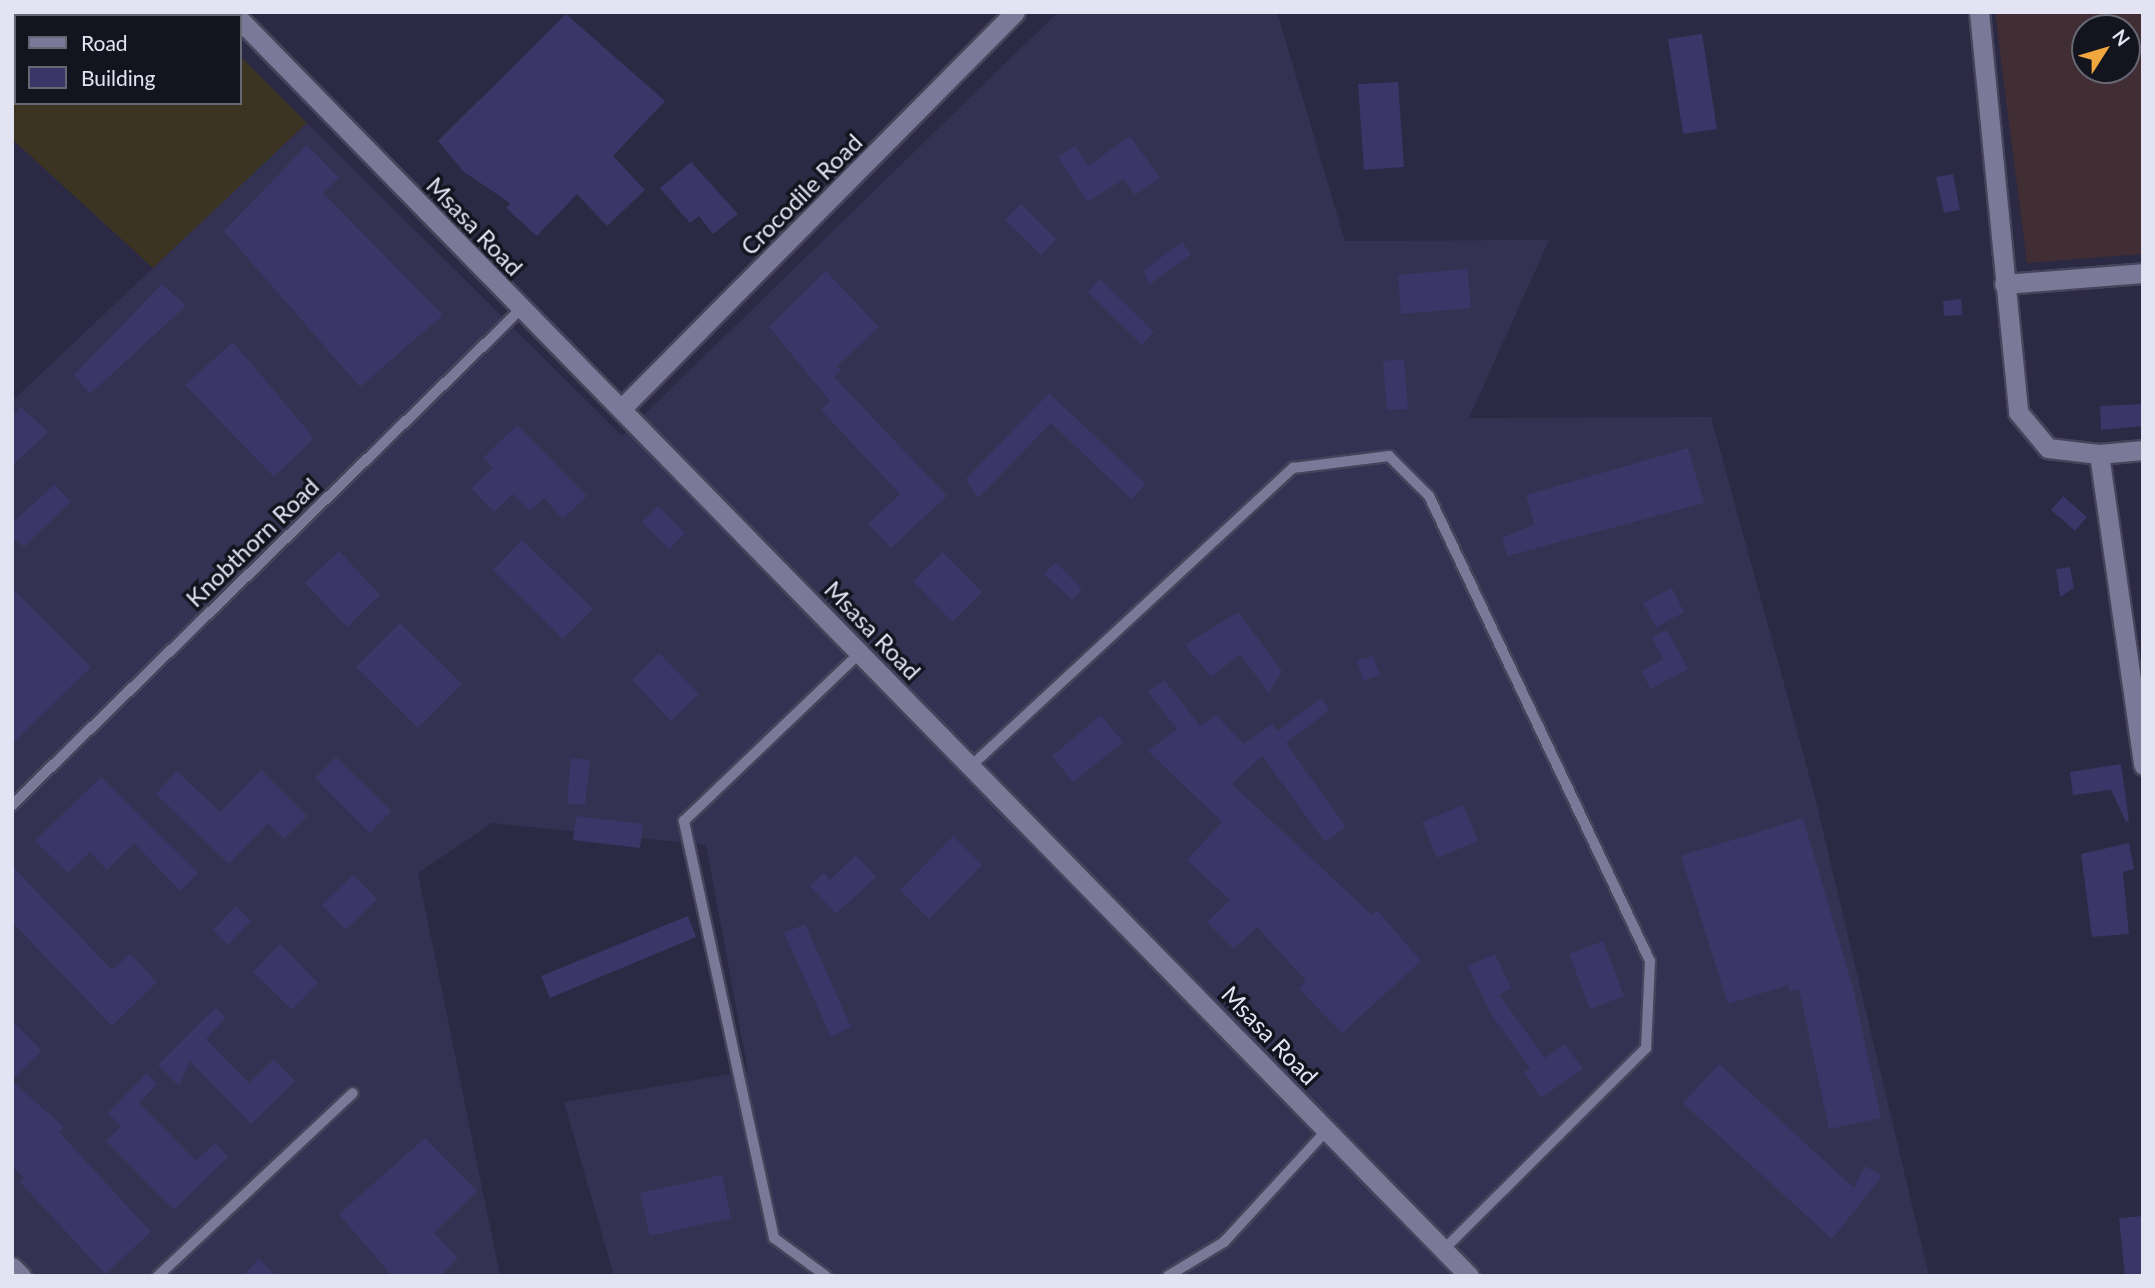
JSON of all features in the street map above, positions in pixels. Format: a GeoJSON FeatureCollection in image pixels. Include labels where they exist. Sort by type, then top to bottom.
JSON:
{"type":"FeatureCollection","features":[{"type":"Feature","properties":{"kind":"street","name":"Crocodile Road"},"geometry":{"type":"LineString","coordinates":[[621,409],[1016,12]]}},
{"type":"Feature","properties":{"kind":"street"},"geometry":{"type":"LineString","coordinates":[[1979,12],[2018,412],[2048,448],[2099,454],[2143,450]]}},
{"type":"Feature","properties":{"kind":"street","name":"Msasa Road"},"geometry":{"type":"LineString","coordinates":[[242,22],[1445,1248],[1469,1276]]}},
{"type":"Feature","properties":{"kind":"street"},"geometry":{"type":"LineString","coordinates":[[2004,284],[2143,273]]}},
{"type":"Feature","properties":{"kind":"street"},"geometry":{"type":"LineString","coordinates":[[2099,454],[2143,765]]}},
{"type":"Feature","properties":{"kind":"street"},"geometry":{"type":"LineString","coordinates":[[12,1267],[21,1276]]}},
{"type":"Feature","properties":{"kind":"lane","name":"Knobthorn Road"},"geometry":{"type":"LineString","coordinates":[[12,806],[522,308]]}},
{"type":"Feature","properties":{"kind":"lane"},"geometry":{"type":"LineString","coordinates":[[971,766],[1293,468],[1389,456],[1429,496],[1650,961],[1646,1048],[1445,1248]]}},
{"type":"Feature","properties":{"kind":"lane"},"geometry":{"type":"LineString","coordinates":[[826,1276],[774,1238],[684,821],[860,653]]}},
{"type":"Feature","properties":{"kind":"lane"},"geometry":{"type":"LineString","coordinates":[[158,1276],[353,1093]]}},
{"type":"Feature","properties":{"kind":"lane"},"geometry":{"type":"LineString","coordinates":[[1168,1276],[1224,1242],[1328,1129]]}},
{"type":"Feature","properties":{"kind":"shaded area"},"geometry":{"type":"Polygon","coordinates":[[[12,12],[106,14],[14,14],[14,105],[242,105],[242,58],[307,123],[153,268],[12,139],[12,12]]]}},
{"type":"Feature","properties":{"kind":"shaded area"},"geometry":{"type":"Polygon","coordinates":[[[1058,12],[1277,12],[1345,241],[1549,240],[1469,418],[1711,417],[1814,793],[1929,1276],[614,1276],[564,1102],[748,1071],[706,845],[492,823],[418,873],[500,1276],[12,1276],[12,401],[307,123],[622,436],[1058,12]]]}},
{"type":"Feature","properties":{"kind":"shaded area"},"geometry":{"type":"Polygon","coordinates":[[[1995,12],[2143,12],[2143,254],[2027,263],[1995,12]]]}},
{"type":"Feature","properties":{"kind":"building"},"geometry":{"type":"Polygon","coordinates":[[[566,14],[665,101],[613,156],[645,190],[607,226],[577,194],[537,236],[506,208],[510,203],[464,172],[438,141],[566,14]]]}},
{"type":"Feature","properties":{"kind":"building"},"geometry":{"type":"Polygon","coordinates":[[[1702,34],[1717,129],[1683,134],[1668,39],[1702,34]]]}},
{"type":"Feature","properties":{"kind":"building"},"geometry":{"type":"Polygon","coordinates":[[[1398,82],[1404,167],[1364,170],[1358,84],[1398,82]]]}},
{"type":"Feature","properties":{"kind":"building"},"geometry":{"type":"Polygon","coordinates":[[[1130,136],[1160,178],[1135,195],[1124,179],[1087,202],[1058,157],[1075,146],[1088,166],[1130,136]]]}},
{"type":"Feature","properties":{"kind":"building"},"geometry":{"type":"Polygon","coordinates":[[[307,145],[339,178],[323,193],[443,315],[360,387],[224,231],[307,145]]]}},
{"type":"Feature","properties":{"kind":"building"},"geometry":{"type":"Polygon","coordinates":[[[691,162],[738,214],[713,234],[699,216],[690,223],[660,188],[691,162]]]}},
{"type":"Feature","properties":{"kind":"building"},"geometry":{"type":"Polygon","coordinates":[[[1953,174],[1960,210],[1944,213],[1936,177],[1953,174]]]}},
{"type":"Feature","properties":{"kind":"building"},"geometry":{"type":"Polygon","coordinates":[[[1021,204],[1056,239],[1041,255],[1005,220],[1021,204]]]}},
{"type":"Feature","properties":{"kind":"building"},"geometry":{"type":"Polygon","coordinates":[[[1182,242],[1191,254],[1149,285],[1144,270],[1182,242]]]}},
{"type":"Feature","properties":{"kind":"building"},"geometry":{"type":"Polygon","coordinates":[[[1467,269],[1471,308],[1401,314],[1398,275],[1467,269]]]}},
{"type":"Feature","properties":{"kind":"building"},"geometry":{"type":"Polygon","coordinates":[[[826,271],[879,327],[837,366],[841,370],[834,377],[947,496],[891,548],[868,524],[900,494],[821,410],[830,401],[769,327],[826,271]]]}},
{"type":"Feature","properties":{"kind":"building"},"geometry":{"type":"Polygon","coordinates":[[[1100,279],[1154,332],[1142,345],[1088,292],[1100,279]]]}},
{"type":"Feature","properties":{"kind":"building"},"geometry":{"type":"Polygon","coordinates":[[[162,284],[186,306],[90,394],[74,375],[162,284]]]}},
{"type":"Feature","properties":{"kind":"building"},"geometry":{"type":"Polygon","coordinates":[[[1961,299],[1962,315],[1944,316],[1943,301],[1961,299]]]}},
{"type":"Feature","properties":{"kind":"building"},"geometry":{"type":"Polygon","coordinates":[[[233,342],[314,438],[274,477],[185,385],[233,342]]]}},
{"type":"Feature","properties":{"kind":"building"},"geometry":{"type":"Polygon","coordinates":[[[1404,359],[1408,409],[1387,410],[1383,361],[1404,359]]]}},
{"type":"Feature","properties":{"kind":"building"},"geometry":{"type":"Polygon","coordinates":[[[1049,393],[1146,484],[1131,499],[1051,423],[978,498],[966,479],[1049,393]]]}},
{"type":"Feature","properties":{"kind":"building"},"geometry":{"type":"Polygon","coordinates":[[[2143,404],[2143,426],[2101,430],[2100,406],[2143,404]]]}},
{"type":"Feature","properties":{"kind":"building"},"geometry":{"type":"Polygon","coordinates":[[[21,407],[48,432],[12,466],[12,417],[21,407]]]}},
{"type":"Feature","properties":{"kind":"building"},"geometry":{"type":"Polygon","coordinates":[[[517,425],[587,496],[563,519],[544,498],[530,511],[513,494],[494,512],[471,488],[493,468],[483,458],[517,425]]]}},
{"type":"Feature","properties":{"kind":"building"},"geometry":{"type":"Polygon","coordinates":[[[1688,448],[1704,503],[1507,556],[1502,538],[1534,524],[1526,495],[1688,448]]]}},
{"type":"Feature","properties":{"kind":"building"},"geometry":{"type":"Polygon","coordinates":[[[54,485],[71,501],[24,547],[12,537],[12,523],[54,485]]]}},
{"type":"Feature","properties":{"kind":"building"},"geometry":{"type":"Polygon","coordinates":[[[2063,496],[2087,517],[2075,531],[2051,510],[2063,496]]]}},
{"type":"Feature","properties":{"kind":"building"},"geometry":{"type":"Polygon","coordinates":[[[658,506],[685,533],[669,549],[642,522],[658,506]]]}},
{"type":"Feature","properties":{"kind":"building"},"geometry":{"type":"Polygon","coordinates":[[[522,540],[593,609],[563,639],[493,570],[522,540]]]}},
{"type":"Feature","properties":{"kind":"building"},"geometry":{"type":"Polygon","coordinates":[[[339,551],[380,595],[347,627],[305,583],[339,551]]]}},
{"type":"Feature","properties":{"kind":"building"},"geometry":{"type":"Polygon","coordinates":[[[943,552],[982,592],[952,622],[913,581],[943,552]]]}},
{"type":"Feature","properties":{"kind":"building"},"geometry":{"type":"Polygon","coordinates":[[[1056,562],[1082,589],[1072,600],[1044,574],[1056,562]]]}},
{"type":"Feature","properties":{"kind":"building"},"geometry":{"type":"Polygon","coordinates":[[[2070,567],[2074,588],[2060,597],[2056,569],[2070,567]]]}},
{"type":"Feature","properties":{"kind":"building"},"geometry":{"type":"Polygon","coordinates":[[[12,588],[91,667],[12,744],[12,588]]]}},
{"type":"Feature","properties":{"kind":"building"},"geometry":{"type":"Polygon","coordinates":[[[1672,588],[1684,612],[1656,627],[1643,603],[1672,588]]]}},
{"type":"Feature","properties":{"kind":"building"},"geometry":{"type":"Polygon","coordinates":[[[1238,612],[1282,671],[1269,693],[1240,654],[1211,677],[1185,645],[1238,612]]]}},
{"type":"Feature","properties":{"kind":"building"},"geometry":{"type":"Polygon","coordinates":[[[400,623],[462,684],[418,728],[356,667],[400,623]]]}},
{"type":"Feature","properties":{"kind":"building"},"geometry":{"type":"Polygon","coordinates":[[[1667,630],[1688,669],[1651,689],[1641,671],[1663,659],[1652,637],[1667,630]]]}},
{"type":"Feature","properties":{"kind":"building"},"geometry":{"type":"Polygon","coordinates":[[[659,653],[699,694],[671,721],[632,680],[659,653]]]}},
{"type":"Feature","properties":{"kind":"building"},"geometry":{"type":"Polygon","coordinates":[[[1373,656],[1380,675],[1363,681],[1357,660],[1373,656]]]}},
{"type":"Feature","properties":{"kind":"building"},"geometry":{"type":"Polygon","coordinates":[[[1164,680],[1200,726],[1216,715],[1244,744],[1272,724],[1277,731],[1321,698],[1330,710],[1286,743],[1346,827],[1325,842],[1262,756],[1232,784],[1372,915],[1377,910],[1421,961],[1342,1033],[1299,989],[1306,981],[1257,927],[1234,949],[1207,922],[1230,900],[1187,860],[1222,822],[1148,751],[1177,729],[1148,692],[1164,680]]]}},
{"type":"Feature","properties":{"kind":"building"},"geometry":{"type":"Polygon","coordinates":[[[1101,715],[1123,742],[1073,782],[1052,756],[1101,715]]]}},
{"type":"Feature","properties":{"kind":"building"},"geometry":{"type":"Polygon","coordinates":[[[336,757],[391,811],[370,833],[315,778],[336,757]]]}},
{"type":"Feature","properties":{"kind":"building"},"geometry":{"type":"Polygon","coordinates":[[[571,758],[590,760],[585,805],[567,803],[571,758]]]}},
{"type":"Feature","properties":{"kind":"building"},"geometry":{"type":"Polygon","coordinates":[[[2121,764],[2129,821],[2126,822],[2111,790],[2073,795],[2070,772],[2121,764]]]}},
{"type":"Feature","properties":{"kind":"building"},"geometry":{"type":"Polygon","coordinates":[[[261,770],[307,816],[284,839],[268,823],[229,864],[156,794],[177,771],[220,812],[261,770]]]}},
{"type":"Feature","properties":{"kind":"building"},"geometry":{"type":"Polygon","coordinates":[[[101,777],[198,873],[180,891],[134,843],[107,870],[90,852],[68,873],[35,841],[101,777]]]}},
{"type":"Feature","properties":{"kind":"building"},"geometry":{"type":"Polygon","coordinates":[[[1463,805],[1478,841],[1437,858],[1422,822],[1463,805]]]}},
{"type":"Feature","properties":{"kind":"building"},"geometry":{"type":"Polygon","coordinates":[[[576,816],[643,824],[640,848],[573,840],[576,816]]]}},
{"type":"Feature","properties":{"kind":"building"},"geometry":{"type":"Polygon","coordinates":[[[1803,818],[1853,988],[1881,1118],[1829,1129],[1799,989],[1790,992],[1788,985],[1728,1004],[1681,856],[1803,818]]]}},
{"type":"Feature","properties":{"kind":"building"},"geometry":{"type":"Polygon","coordinates":[[[953,836],[982,865],[929,919],[900,890],[953,836]]]}},
{"type":"Feature","properties":{"kind":"building"},"geometry":{"type":"Polygon","coordinates":[[[2129,843],[2134,869],[2123,872],[2129,934],[2092,937],[2081,854],[2129,843]]]}},
{"type":"Feature","properties":{"kind":"building"},"geometry":{"type":"Polygon","coordinates":[[[856,855],[876,877],[836,914],[810,886],[824,873],[830,880],[856,855]]]}},
{"type":"Feature","properties":{"kind":"building"},"geometry":{"type":"Polygon","coordinates":[[[12,866],[112,970],[130,954],[157,982],[112,1026],[12,922],[12,866]]]}},
{"type":"Feature","properties":{"kind":"building"},"geometry":{"type":"Polygon","coordinates":[[[353,875],[377,899],[346,930],[322,905],[353,875]]]}},
{"type":"Feature","properties":{"kind":"building"},"geometry":{"type":"Polygon","coordinates":[[[236,906],[251,921],[228,945],[213,930],[236,906]]]}},
{"type":"Feature","properties":{"kind":"building"},"geometry":{"type":"Polygon","coordinates":[[[688,916],[696,937],[550,998],[541,976],[688,916]]]}},
{"type":"Feature","properties":{"kind":"building"},"geometry":{"type":"Polygon","coordinates":[[[805,924],[851,1027],[831,1037],[784,933],[805,924]]]}},
{"type":"Feature","properties":{"kind":"building"},"geometry":{"type":"Polygon","coordinates":[[[1603,941],[1624,996],[1590,1009],[1569,954],[1603,941]]]}},
{"type":"Feature","properties":{"kind":"building"},"geometry":{"type":"Polygon","coordinates":[[[280,944],[318,983],[292,1010],[253,972],[280,944]]]}},
{"type":"Feature","properties":{"kind":"building"},"geometry":{"type":"Polygon","coordinates":[[[1495,954],[1511,988],[1499,995],[1545,1058],[1565,1044],[1583,1069],[1541,1098],[1524,1072],[1530,1068],[1491,1014],[1468,966],[1495,954]]]}},
{"type":"Feature","properties":{"kind":"building"},"geometry":{"type":"Polygon","coordinates":[[[215,1008],[226,1018],[206,1039],[249,1083],[274,1059],[295,1081],[251,1124],[190,1061],[179,1086],[158,1065],[215,1008]]]}},
{"type":"Feature","properties":{"kind":"building"},"geometry":{"type":"Polygon","coordinates":[[[12,1021],[42,1051],[12,1080],[12,1021]]]}},
{"type":"Feature","properties":{"kind":"building"},"geometry":{"type":"Polygon","coordinates":[[[1719,1064],[1854,1188],[1865,1166],[1882,1176],[1832,1239],[1683,1103],[1719,1064]]]}},
{"type":"Feature","properties":{"kind":"building"},"geometry":{"type":"Polygon","coordinates":[[[147,1073],[157,1084],[139,1103],[196,1161],[215,1143],[228,1157],[174,1210],[106,1141],[121,1126],[108,1113],[147,1073]]]}},
{"type":"Feature","properties":{"kind":"building"},"geometry":{"type":"Polygon","coordinates":[[[12,1081],[64,1127],[59,1132],[151,1232],[105,1274],[20,1182],[24,1178],[12,1166],[12,1081]]]}},
{"type":"Feature","properties":{"kind":"building"},"geometry":{"type":"Polygon","coordinates":[[[425,1138],[477,1191],[434,1233],[458,1258],[440,1276],[392,1276],[339,1214],[425,1138]]]}},
{"type":"Feature","properties":{"kind":"building"},"geometry":{"type":"Polygon","coordinates":[[[722,1175],[731,1218],[650,1236],[640,1193],[722,1175]]]}},
{"type":"Feature","properties":{"kind":"building"},"geometry":{"type":"Polygon","coordinates":[[[2143,1216],[2143,1276],[2125,1276],[2119,1218],[2143,1216]]]}},
{"type":"Feature","properties":{"kind":"building"},"geometry":{"type":"Polygon","coordinates":[[[259,1259],[276,1276],[243,1276],[259,1259]]]}}]}
